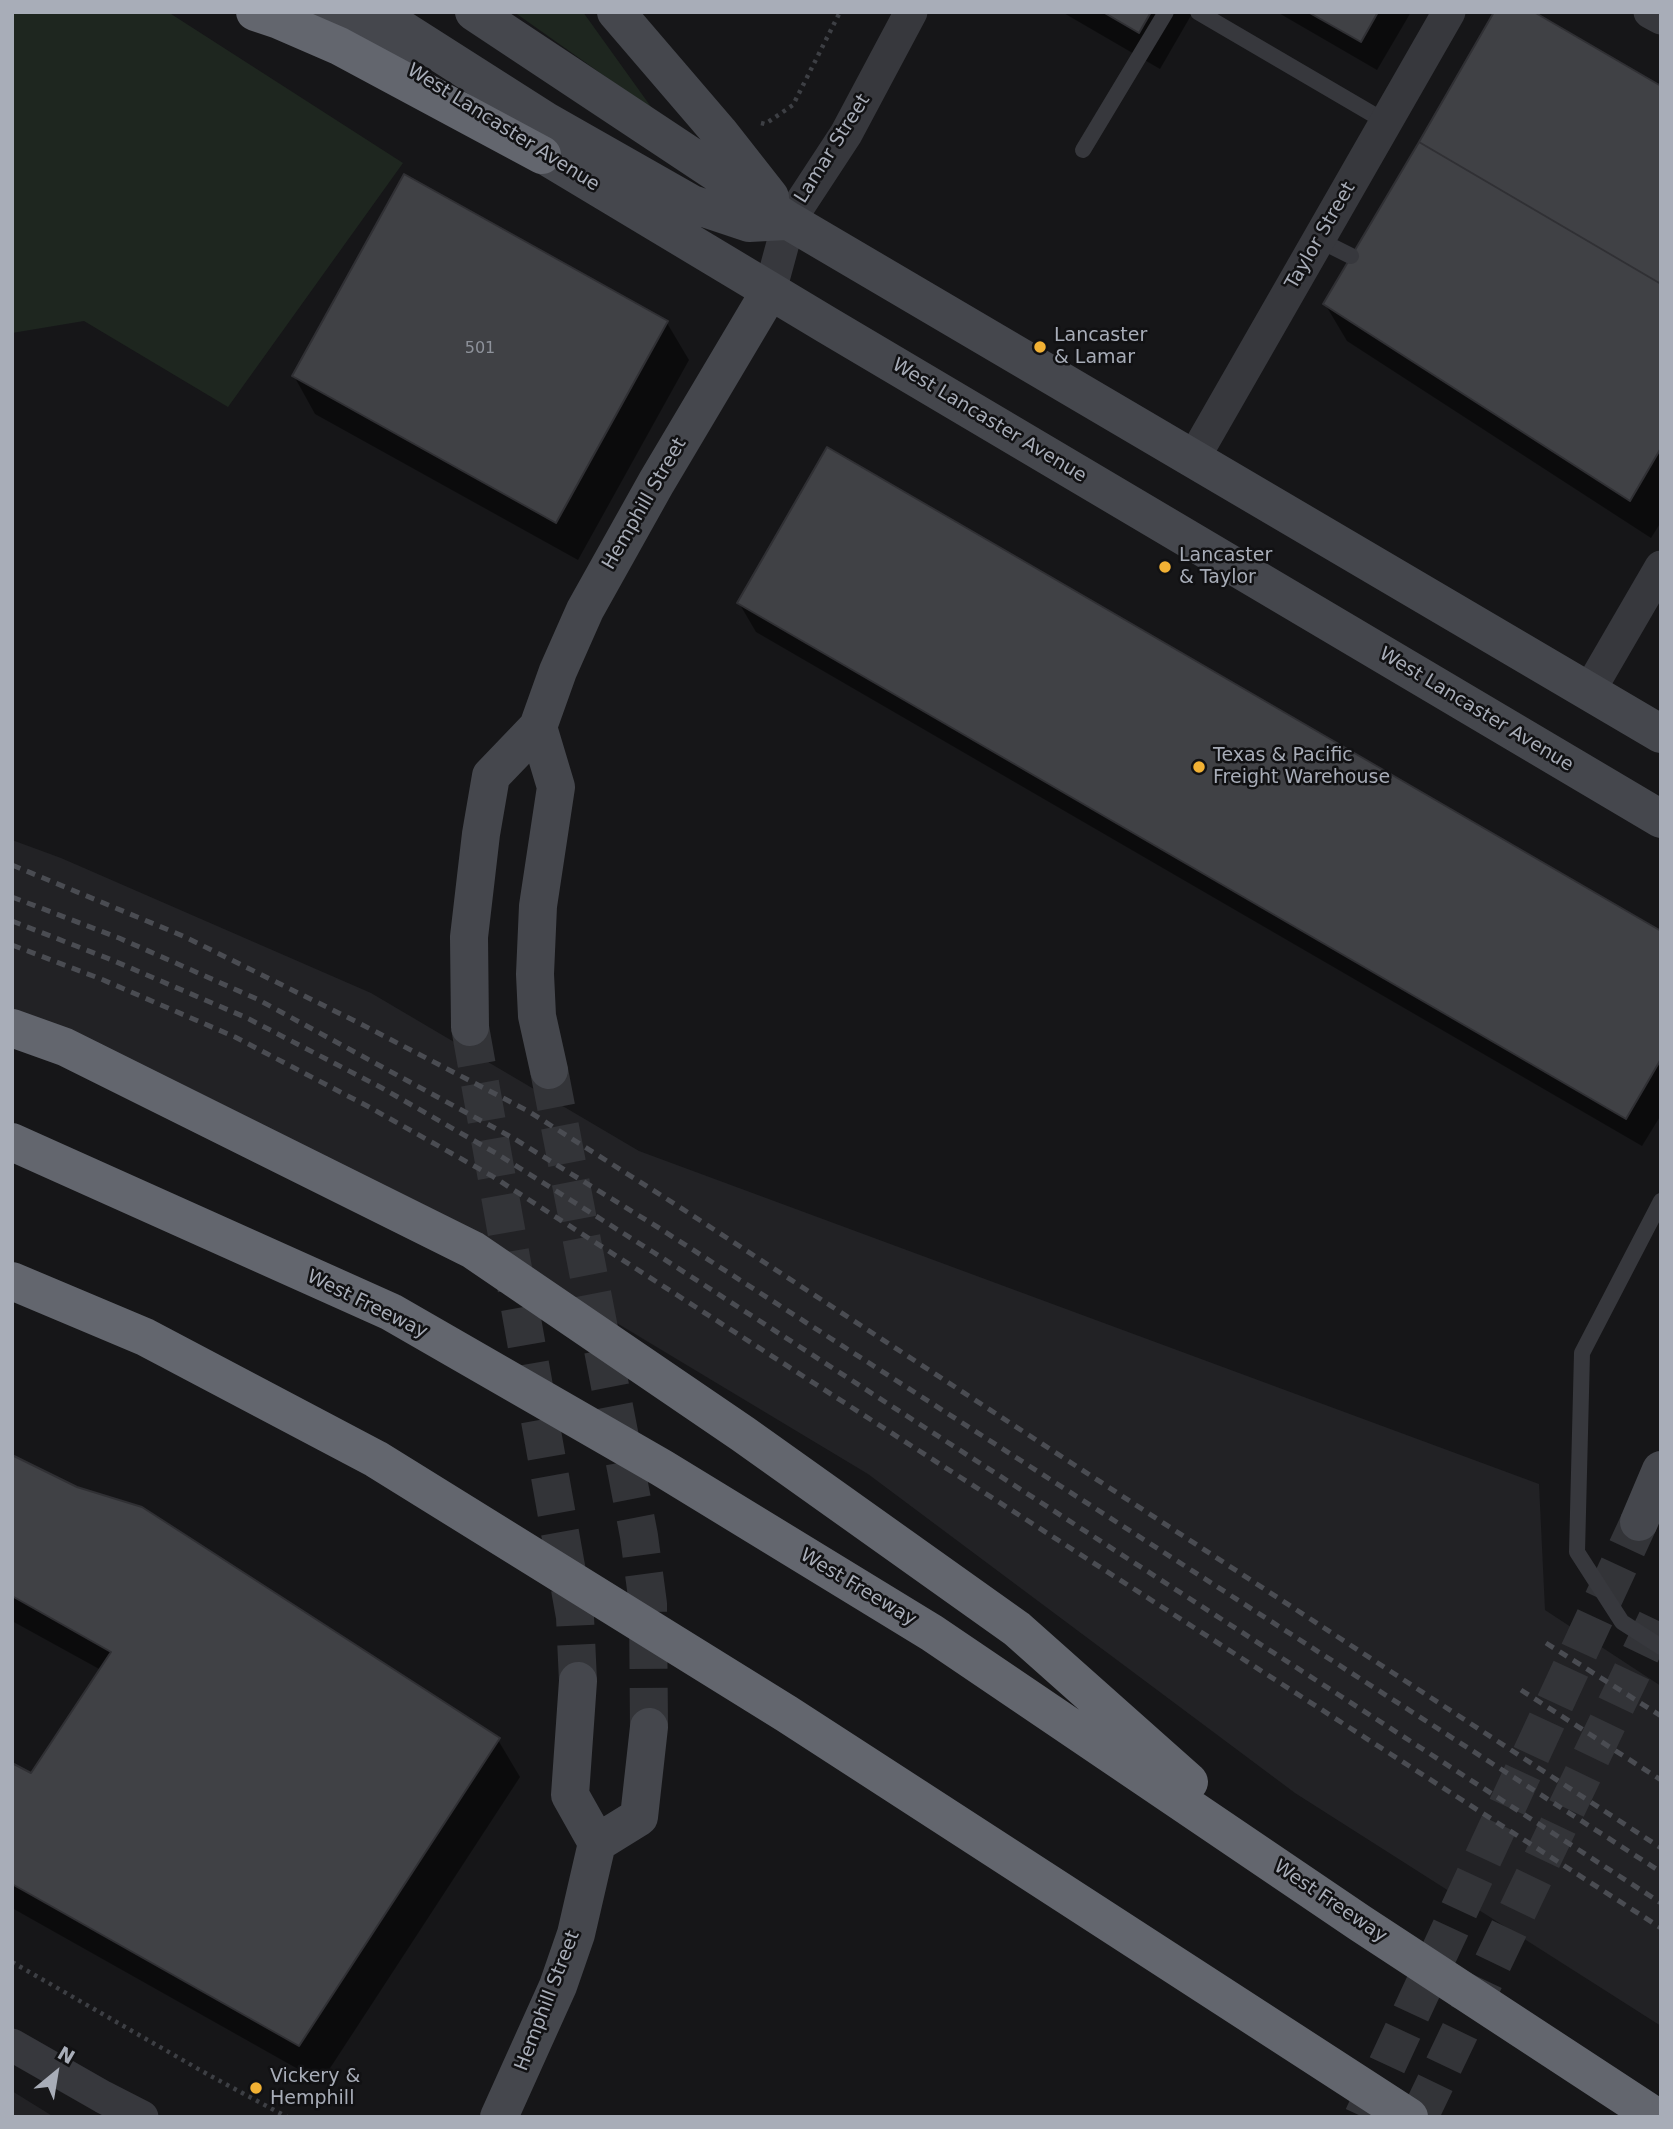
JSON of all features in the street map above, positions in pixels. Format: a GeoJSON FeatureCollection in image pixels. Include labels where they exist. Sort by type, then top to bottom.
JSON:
{"type":"FeatureCollection","features":[{"type":"Feature","properties":{"kind":"highway"},"geometry":{"type":"LineString","coordinates":[[255,12],[339,46],[542,155]]}},
{"type":"Feature","properties":{"kind":"highway"},"geometry":{"type":"LineString","coordinates":[[12,1028],[65,1047],[473,1250],[743,1434],[1017,1629],[1298,1879]]}},
{"type":"Feature","properties":{"kind":"highway","name":"West Freeway"},"geometry":{"type":"LineString","coordinates":[[12,1142],[391,1312],[663,1468],[932,1633],[1360,1923],[1656,2117]]}},
{"type":"Feature","properties":{"kind":"highway"},"geometry":{"type":"LineString","coordinates":[[12,1281],[145,1337],[376,1459],[787,1714],[1409,2117]]}},
{"type":"Feature","properties":{"kind":"main road","name":"West Lancaster Avenue"},"geometry":{"type":"LineString","coordinates":[[323,12],[542,155],[1661,819]]}},
{"type":"Feature","properties":{"kind":"main road"},"geometry":{"type":"LineString","coordinates":[[375,12],[546,121],[692,204],[749,223],[789,221]]}},
{"type":"Feature","properties":{"kind":"main road"},"geometry":{"type":"LineString","coordinates":[[474,12],[789,221],[1661,734]]}},
{"type":"Feature","properties":{"kind":"main road"},"geometry":{"type":"LineString","coordinates":[[616,12],[719,132],[789,221]]}},
{"type":"Feature","properties":{"kind":"main road","name":"Hemphill Street"},"geometry":{"type":"LineString","coordinates":[[470,1027],[469,937],[491,776],[538,727],[558,671],[592,598],[656,483],[770,291]]}},
{"type":"Feature","properties":{"kind":"main road"},"geometry":{"type":"LineString","coordinates":[[538,727],[556,787],[538,906],[535,974],[537,1016],[549,1070]]}},
{"type":"Feature","properties":{"kind":"main road"},"geometry":{"type":"LineString","coordinates":[[1639,1522],[1661,1470]]}},
{"type":"Feature","properties":{"kind":"main road"},"geometry":{"type":"LineString","coordinates":[[578,1681],[570,1795],[597,1843],[639,1816],[649,1727]]}},
{"type":"Feature","properties":{"kind":"main road","name":"Hemphill Street"},"geometry":{"type":"LineString","coordinates":[[499,2117],[558,1986],[576,1934],[597,1843]]}},
{"type":"Feature","properties":{"kind":"street","name":"Lamar Street"},"geometry":{"type":"LineString","coordinates":[[770,291],[789,221],[846,134],[911,12]]}},
{"type":"Feature","properties":{"kind":"street","name":"Taylor Street"},"geometry":{"type":"LineString","coordinates":[[1193,459],[1449,12]]}},
{"type":"Feature","properties":{"kind":"street"},"geometry":{"type":"LineString","coordinates":[[1650,12],[1661,18]]}},
{"type":"Feature","properties":{"kind":"street"},"geometry":{"type":"LineString","coordinates":[[1589,691],[1661,568]]}},
{"type":"Feature","properties":{"kind":"street"},"geometry":{"type":"LineString","coordinates":[[12,2045],[142,2117]]}},
{"type":"Feature","properties":{"kind":"lane"},"geometry":{"type":"LineString","coordinates":[[1083,150],[1166,12]]}},
{"type":"Feature","properties":{"kind":"lane"},"geometry":{"type":"LineString","coordinates":[[1198,12],[1386,122]]}},
{"type":"Feature","properties":{"kind":"lane"},"geometry":{"type":"LineString","coordinates":[[1319,240],[1351,256]]}},
{"type":"Feature","properties":{"kind":"lane"},"geometry":{"type":"LineString","coordinates":[[1661,1201],[1582,1353],[1577,1552],[1622,1622],[1661,1647]]}},
{"type":"Feature","properties":{"kind":"path"},"geometry":{"type":"LineString","coordinates":[[765,124],[793,105],[841,12]]}},
{"type":"Feature","properties":{"kind":"path"},"geometry":{"type":"LineString","coordinates":[[12,1962],[287,2117]]}},
{"type":"Feature","properties":{"kind":"shaded area"},"geometry":{"type":"Polygon","coordinates":[[[12,12],[168,12],[403,163],[228,407],[84,321],[12,333],[12,12]]]}},
{"type":"Feature","properties":{"kind":"shaded area"},"geometry":{"type":"Polygon","coordinates":[[[514,12],[583,12],[654,111],[514,12]]]}},
{"type":"Feature","properties":{"kind":"shaded area"},"geometry":{"type":"Polygon","coordinates":[[[12,840],[61,858],[371,993],[639,1151],[1539,1484],[1545,1610],[1661,1686],[1661,2026],[1295,1793],[868,1474],[422,1206],[12,1009],[12,840]]]}},
{"type":"Feature","properties":{"kind":"shaded area"},"geometry":{"type":"Polygon","coordinates":[[[12,2091],[54,2117],[12,2117],[12,2091]]]}},
{"type":"Feature","properties":{"kind":"building"},"geometry":{"type":"Polygon","coordinates":[[[1103,12],[1151,12],[1139,33],[1103,12]]]}},
{"type":"Feature","properties":{"kind":"building"},"geometry":{"type":"Polygon","coordinates":[[[1308,12],[1378,12],[1361,42],[1308,12]]]}},
{"type":"Feature","properties":{"kind":"building"},"geometry":{"type":"Polygon","coordinates":[[[1494,12],[1534,12],[1661,86],[1661,284],[1419,142],[1494,12]]]}},
{"type":"Feature","properties":{"kind":"building"},"geometry":{"type":"Polygon","coordinates":[[[1419,142],[1661,284],[1661,448],[1630,501],[1323,304],[1419,142]]]}},
{"type":"Feature","properties":{"kind":"building"},"geometry":{"type":"Polygon","coordinates":[[[404,174],[668,321],[556,523],[292,376],[404,174]]]}},
{"type":"Feature","properties":{"kind":"building","name":"Texas & Pacific Freight Warehouse"},"geometry":{"type":"Polygon","coordinates":[[[827,447],[1661,931],[1661,1059],[1626,1119],[737,603],[827,447]]]}},
{"type":"Feature","properties":{"kind":"building"},"geometry":{"type":"Polygon","coordinates":[[[12,1455],[77,1487],[142,1507],[500,1738],[299,2046],[12,1884],[12,1763],[31,1773],[111,1652],[12,1596],[12,1455]]]}},
{"type":"Feature","properties":{"kind":"tunnel"},"geometry":{"type":"LineString","coordinates":[[470,1027],[575,1617],[578,1681]]}},
{"type":"Feature","properties":{"kind":"tunnel"},"geometry":{"type":"LineString","coordinates":[[549,1070],[639,1536],[648,1604],[649,1727]]}},
{"type":"Feature","properties":{"kind":"tunnel"},"geometry":{"type":"LineString","coordinates":[[1363,2117],[1639,1522]]}},
{"type":"Feature","properties":{"kind":"tunnel"},"geometry":{"type":"LineString","coordinates":[[1419,2117],[1661,1611]]}},
{"type":"Feature","properties":{"kind":"railway"},"geometry":{"type":"LineString","coordinates":[[12,865],[183,936],[528,1111],[678,1206],[1661,1848]]}},
{"type":"Feature","properties":{"kind":"railway"},"geometry":{"type":"LineString","coordinates":[[12,897],[119,938],[257,999],[513,1138],[659,1228],[1661,1872]]}},
{"type":"Feature","properties":{"kind":"railway"},"geometry":{"type":"LineString","coordinates":[[12,921],[112,960],[247,1018],[382,1088],[499,1155],[1661,1903]]}},
{"type":"Feature","properties":{"kind":"railway"},"geometry":{"type":"LineString","coordinates":[[12,945],[101,979],[235,1037],[369,1107],[492,1176],[1661,1928]]}},
{"type":"Feature","properties":{"kind":"railway"},"geometry":{"type":"LineString","coordinates":[[1546,1643],[1661,1716]]}},
{"type":"Feature","properties":{"kind":"railway"},"geometry":{"type":"LineString","coordinates":[[1521,1690],[1661,1780]]}},
{"type":"Feature","properties":{"kind":"place","name":"Lancaster & Lamar"},"geometry":{"type":"Point","coordinates":[1040,347]}},
{"type":"Feature","properties":{"kind":"place","name":"Lancaster & Taylor"},"geometry":{"type":"Point","coordinates":[1165,567]}},
{"type":"Feature","properties":{"kind":"place","name":"Texas & Pacific Freight Warehouse"},"geometry":{"type":"Point","coordinates":[1199,767]}},
{"type":"Feature","properties":{"kind":"place","name":"Vickery & Hemphill"},"geometry":{"type":"Point","coordinates":[256,2088]}}]}
